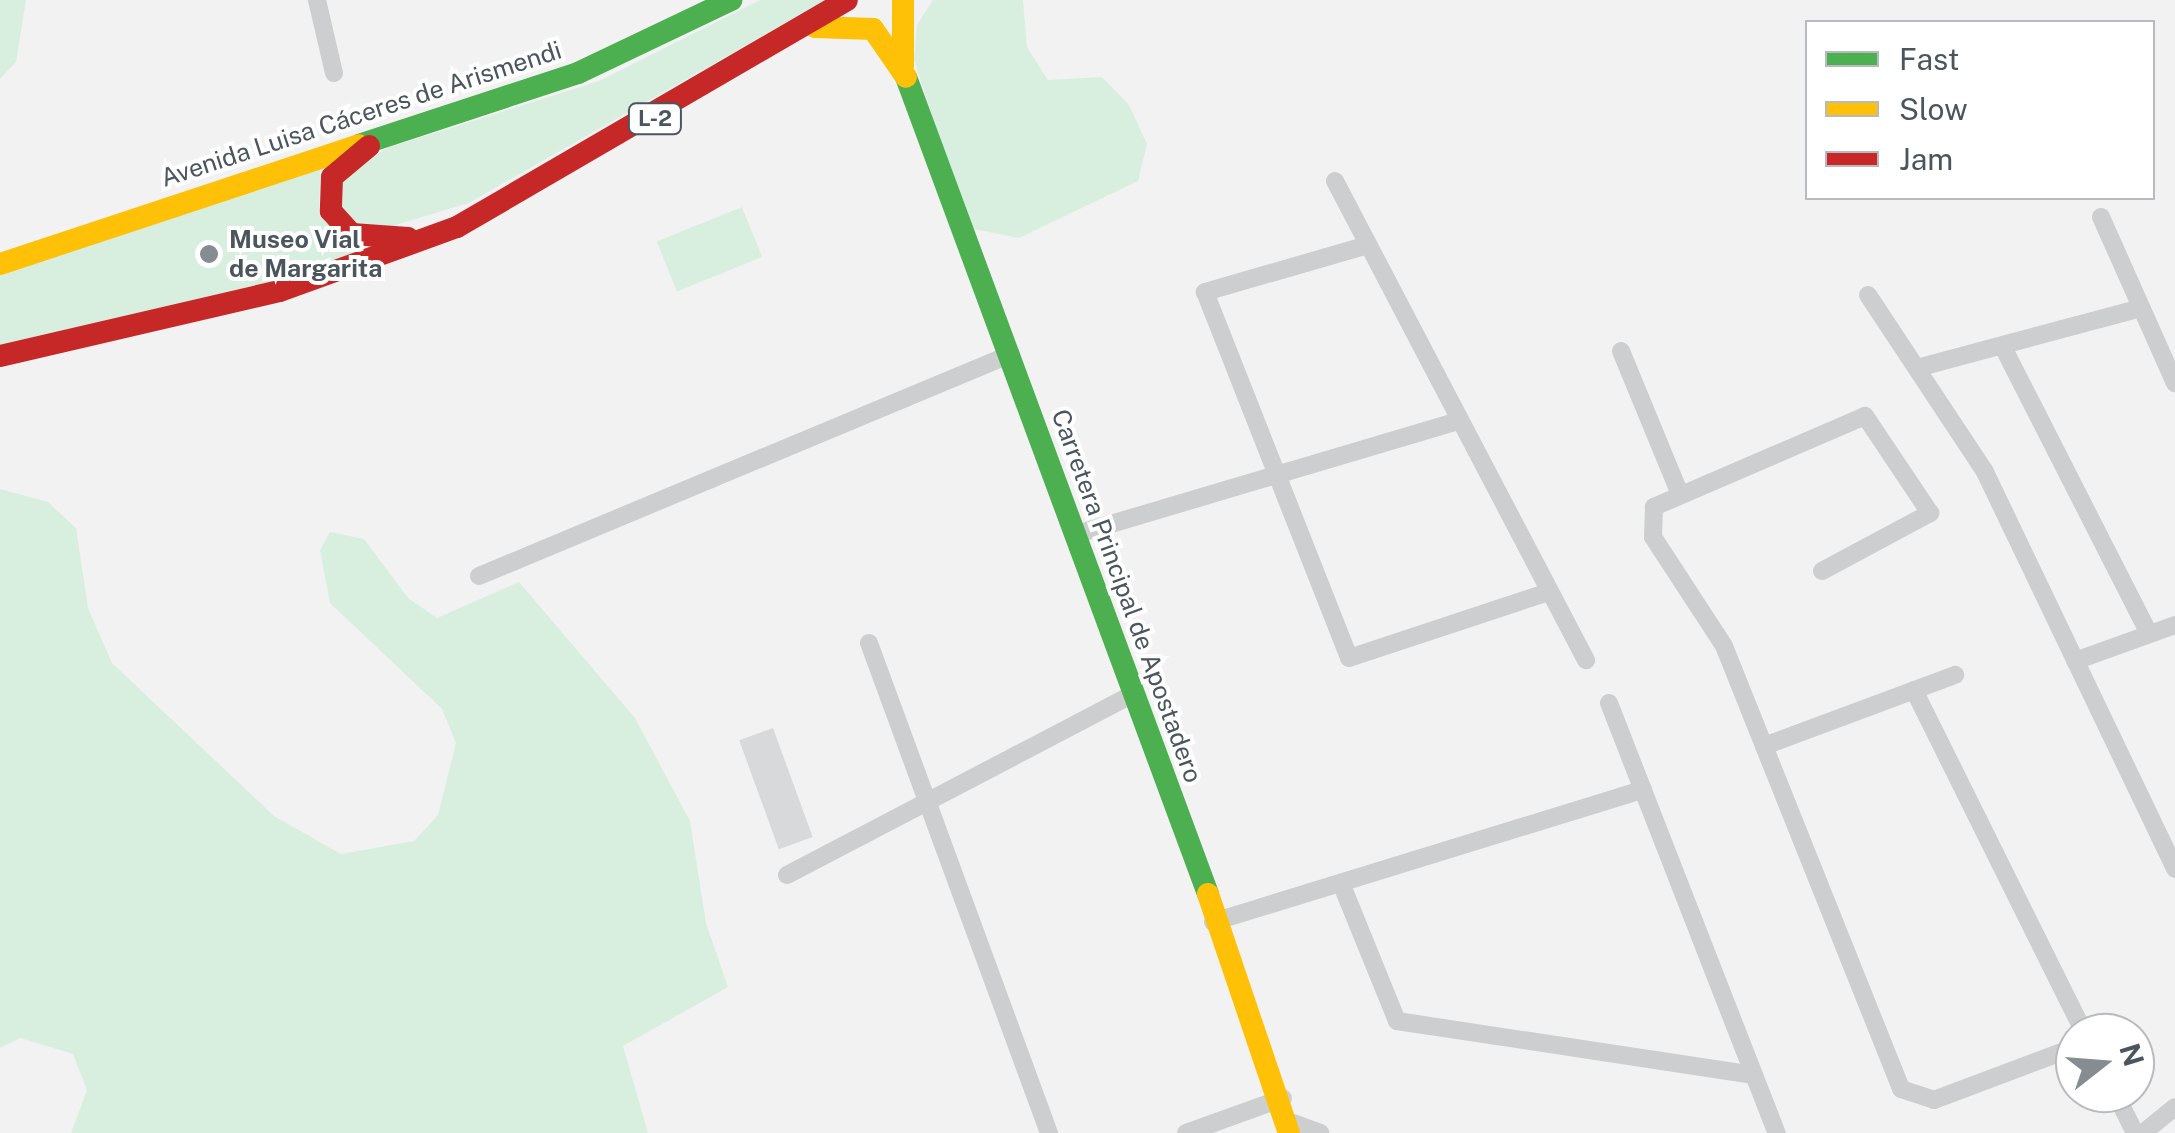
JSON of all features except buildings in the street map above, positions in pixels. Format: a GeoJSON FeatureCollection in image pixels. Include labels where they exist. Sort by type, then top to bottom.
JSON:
{"type":"FeatureCollection","features":[{"type":"Feature","properties":{"kind":"main road","name":"Avenida Luisa Cáceres de Arismendi"},"geometry":{"type":"LineString","coordinates":[[0,264],[425,120],[578,74],[731,0]]}},
{"type":"Feature","properties":{"kind":"main road","name":"L-2"},"geometry":{"type":"LineString","coordinates":[[0,356],[280,291],[457,227],[848,0]]}},
{"type":"Feature","properties":{"kind":"main road"},"geometry":{"type":"LineString","coordinates":[[904,0],[906,77]]}},
{"type":"Feature","properties":{"kind":"main road"},"geometry":{"type":"LineString","coordinates":[[790,36],[856,22],[889,46],[906,77]]}},
{"type":"Feature","properties":{"kind":"main road","name":"Carretera Principal de Apostadero"},"geometry":{"type":"LineString","coordinates":[[906,77],[1077,534],[1213,922],[1283,1098],[1291,1128]]}},
{"type":"Feature","properties":{"kind":"main road"},"geometry":{"type":"LineString","coordinates":[[425,120],[342,162],[331,211],[369,240],[457,227]]}},
{"type":"Feature","properties":{"kind":"street"},"geometry":{"type":"LineString","coordinates":[[318,0],[334,73]]}},
{"type":"Feature","properties":{"kind":"street"},"geometry":{"type":"LineString","coordinates":[[1335,181],[1586,660]]}},
{"type":"Feature","properties":{"kind":"street"},"geometry":{"type":"LineString","coordinates":[[2101,218],[2175,384]]}},
{"type":"Feature","properties":{"kind":"street"},"geometry":{"type":"LineString","coordinates":[[1368,245],[1205,292],[1349,658],[1549,592]]}},
{"type":"Feature","properties":{"kind":"street"},"geometry":{"type":"LineString","coordinates":[[1868,295],[1984,472],[2175,870]]}},
{"type":"Feature","properties":{"kind":"street"},"geometry":{"type":"LineString","coordinates":[[1918,368],[1972,348],[2003,348],[2141,308]]}},
{"type":"Feature","properties":{"kind":"street"},"geometry":{"type":"LineString","coordinates":[[2003,348],[2148,630]]}},
{"type":"Feature","properties":{"kind":"street"},"geometry":{"type":"LineString","coordinates":[[1621,351],[1680,494]]}},
{"type":"Feature","properties":{"kind":"street"},"geometry":{"type":"LineString","coordinates":[[479,576],[1011,354]]}},
{"type":"Feature","properties":{"kind":"street"},"geometry":{"type":"LineString","coordinates":[[1822,570],[1930,514],[1865,416],[1654,507],[1653,536],[1724,646],[1907,1096],[1950,1096],[2055,1055]]}},
{"type":"Feature","properties":{"kind":"street"},"geometry":{"type":"LineString","coordinates":[[1077,534],[1459,421]]}},
{"type":"Feature","properties":{"kind":"street"},"geometry":{"type":"LineString","coordinates":[[2075,661],[2148,630],[2175,625]]}},
{"type":"Feature","properties":{"kind":"street"},"geometry":{"type":"LineString","coordinates":[[869,644],[1049,1133]]}},
{"type":"Feature","properties":{"kind":"street"},"geometry":{"type":"LineString","coordinates":[[1764,746],[1954,675]]}},
{"type":"Feature","properties":{"kind":"street"},"geometry":{"type":"LineString","coordinates":[[1914,690],[2074,1013]]}},
{"type":"Feature","properties":{"kind":"street"},"geometry":{"type":"LineString","coordinates":[[787,875],[1133,694]]}},
{"type":"Feature","properties":{"kind":"street"},"geometry":{"type":"LineString","coordinates":[[1609,704],[1777,1133]]}},
{"type":"Feature","properties":{"kind":"street"},"geometry":{"type":"LineString","coordinates":[[1213,922],[1643,790]]}},
{"type":"Feature","properties":{"kind":"street"},"geometry":{"type":"LineString","coordinates":[[1341,882],[1398,1021],[1754,1076]]}},
{"type":"Feature","properties":{"kind":"street"},"geometry":{"type":"LineString","coordinates":[[1186,1133],[1283,1098]]}},
{"type":"Feature","properties":{"kind":"street"},"geometry":{"type":"LineString","coordinates":[[2143,1133],[2175,1107]]}},
{"type":"Feature","properties":{"kind":"street"},"geometry":{"type":"LineString","coordinates":[[1291,1128],[1320,1133]]}},
{"type":"Feature","properties":{"kind":"green space"},"geometry":{"type":"Polygon","coordinates":[[[0,0],[26,0],[16,62],[0,79],[0,0]]]}},
{"type":"Feature","properties":{"kind":"green space","name":"Museo Vial de Margarita"},"geometry":{"type":"Polygon","coordinates":[[[760,0],[825,0],[469,203],[369,233],[341,211],[340,177],[387,148],[599,81],[760,0]]]}},
{"type":"Feature","properties":{"kind":"green space"},"geometry":{"type":"Polygon","coordinates":[[[933,0],[1023,0],[1027,47],[1048,80],[1102,77],[1129,105],[1147,144],[1138,181],[1019,238],[969,228],[914,60],[917,25],[933,0]]]}},
{"type":"Feature","properties":{"kind":"green space","name":"Museo Vial de Margarita"},"geometry":{"type":"Polygon","coordinates":[[[321,160],[319,209],[358,251],[290,277],[0,345],[0,275],[321,160]]]}},
{"type":"Feature","properties":{"kind":"green space"},"geometry":{"type":"Polygon","coordinates":[[[742,207],[762,257],[677,292],[657,241],[742,207]]]}},
{"type":"Feature","properties":{"kind":"green space"},"geometry":{"type":"Polygon","coordinates":[[[0,489],[48,502],[76,528],[88,608],[112,663],[274,816],[341,854],[414,841],[438,815],[456,743],[442,709],[330,603],[320,550],[330,532],[364,539],[408,598],[437,618],[519,582],[635,718],[690,821],[706,923],[728,987],[623,1046],[648,1133],[71,1133],[87,1090],[73,1054],[20,1038],[0,1048],[0,489]]]}},
{"type":"Feature","properties":{"kind":"traffic: fast"},"geometry":{"type":"LineString","coordinates":[[359,145],[578,73],[731,0]]}},
{"type":"Feature","properties":{"kind":"traffic: fast"},"geometry":{"type":"LineString","coordinates":[[906,77],[1208,894]]}},
{"type":"Feature","properties":{"kind":"traffic: slow"},"geometry":{"type":"LineString","coordinates":[[903,0],[903,65]]}},
{"type":"Feature","properties":{"kind":"traffic: slow"},"geometry":{"type":"LineString","coordinates":[[815,27],[873,29],[906,77]]}},
{"type":"Feature","properties":{"kind":"traffic: slow"},"geometry":{"type":"LineString","coordinates":[[0,264],[359,145]]}},
{"type":"Feature","properties":{"kind":"traffic: slow"},"geometry":{"type":"LineString","coordinates":[[1208,894],[1289,1133]]}},
{"type":"Feature","properties":{"kind":"traffic: jam"},"geometry":{"type":"LineString","coordinates":[[0,356],[280,291],[457,227],[847,0]]}},
{"type":"Feature","properties":{"kind":"traffic: jam"},"geometry":{"type":"LineString","coordinates":[[369,146],[332,177],[331,211],[352,234],[408,238]]}},
{"type":"Feature","properties":{"kind":"place","name":"Museo Vial de Margarita"},"geometry":{"type":"Point","coordinates":[209,254]}}]}
